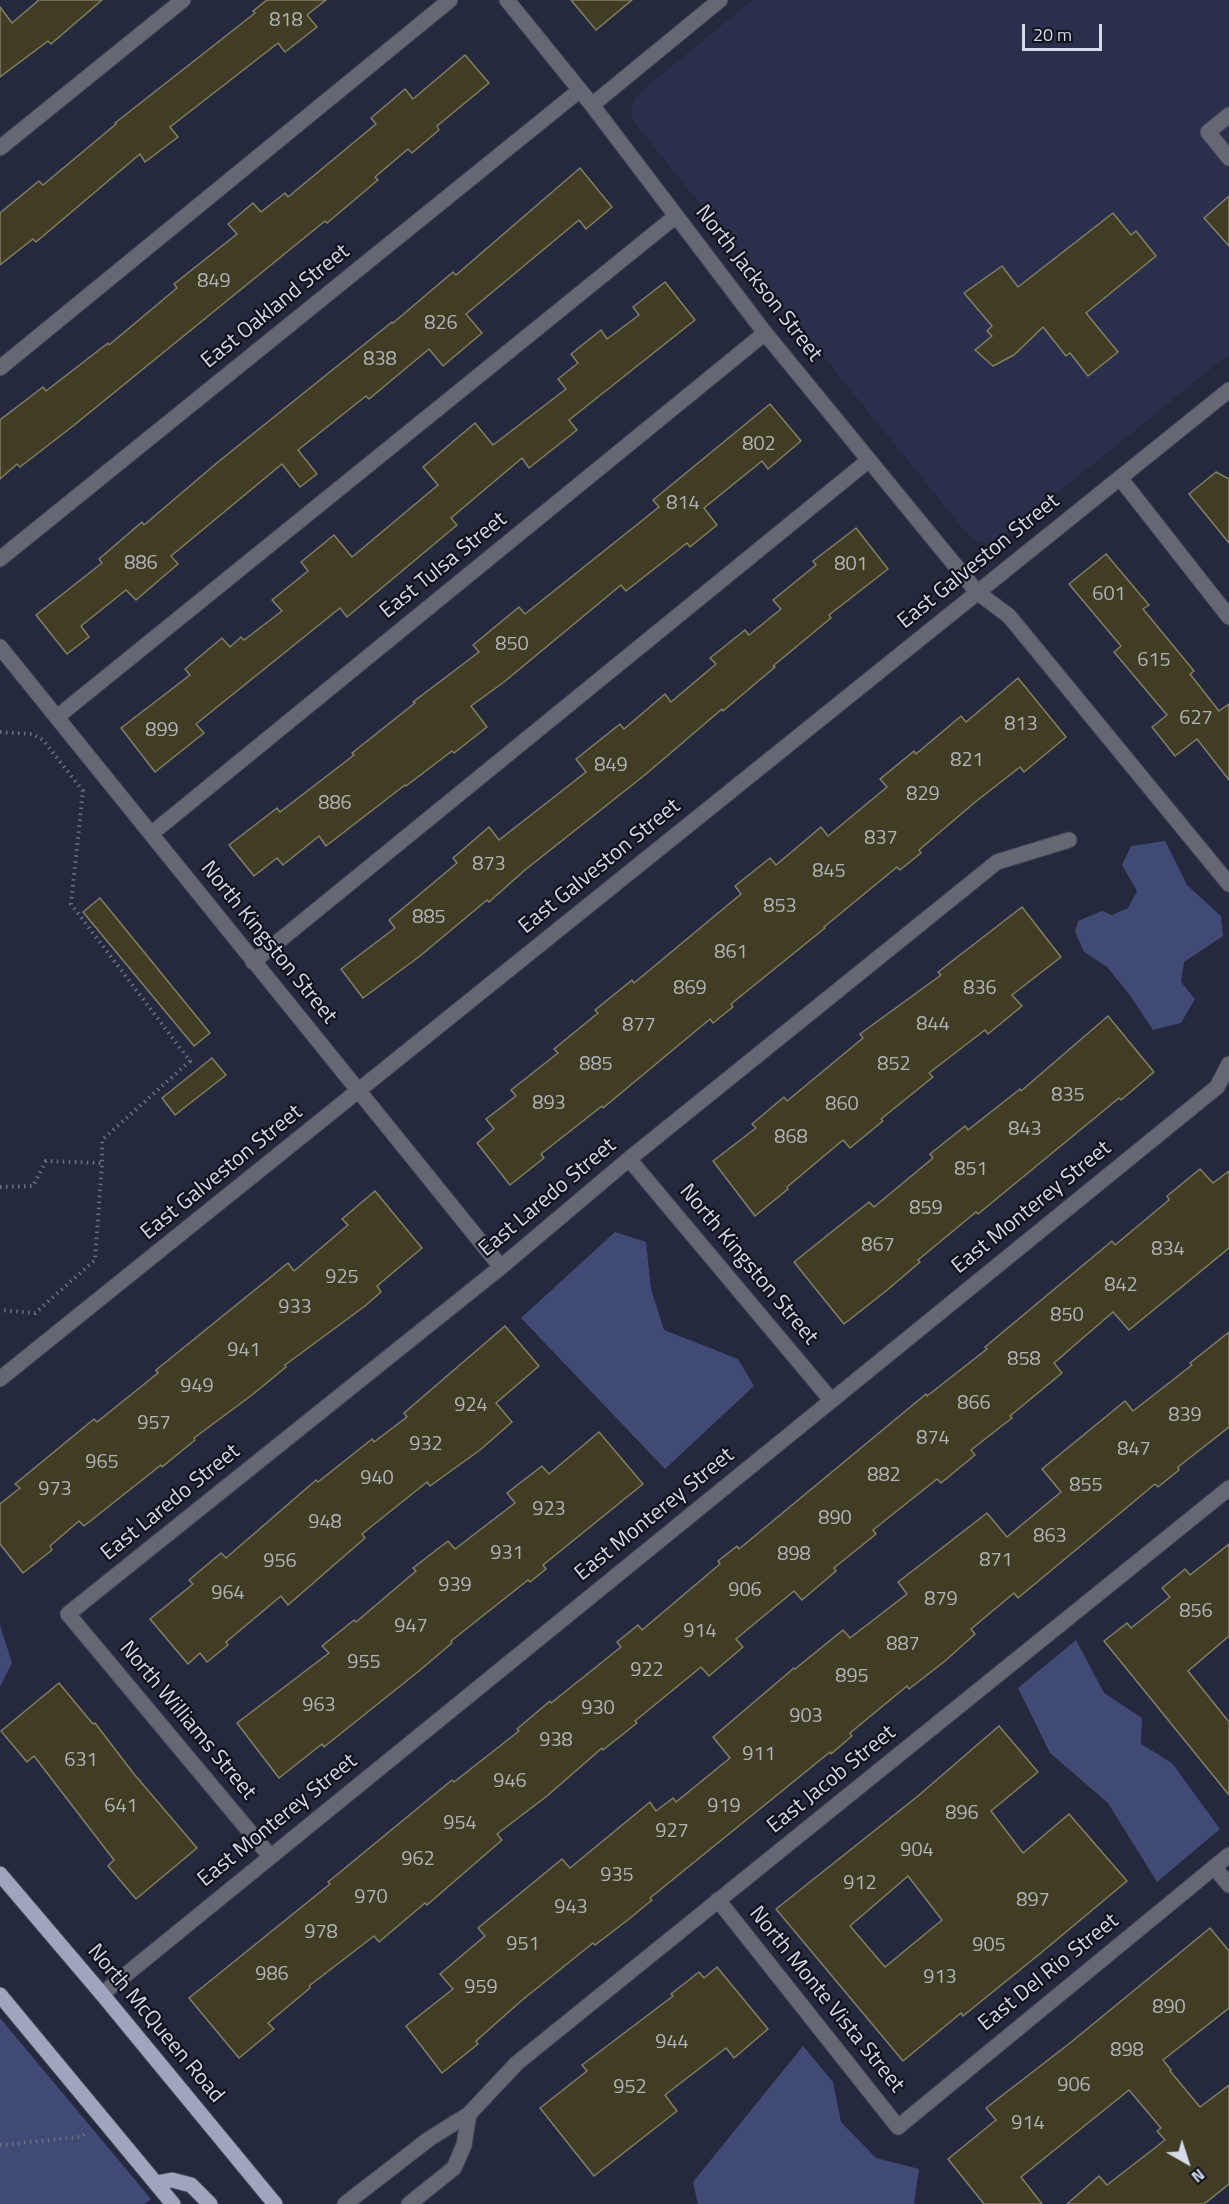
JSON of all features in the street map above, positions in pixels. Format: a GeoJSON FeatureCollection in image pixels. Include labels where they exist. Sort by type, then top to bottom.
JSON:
{"type":"FeatureCollection","features":[{"type":"Feature","properties":{"kind":"main road","name":"North McQueen Road"},"geometry":{"type":"LineString","coordinates":[[0,1874],[102,1994],[274,2204]]}},
{"type":"Feature","properties":{"kind":"main road"},"geometry":{"type":"LineString","coordinates":[[0,1995],[173,2204]]}},
{"type":"Feature","properties":{"kind":"main road"},"geometry":{"type":"LineString","coordinates":[[156,2183],[172,2180],[191,2185],[210,2204]]}},
{"type":"Feature","properties":{"kind":"street"},"geometry":{"type":"LineString","coordinates":[[0,148],[183,0]]}},
{"type":"Feature","properties":{"kind":"street"},"geometry":{"type":"LineString","coordinates":[[0,368],[450,0]]}},
{"type":"Feature","properties":{"kind":"street","name":"North Jackson Street"},"geometry":{"type":"LineString","coordinates":[[507,0],[592,105],[765,333],[976,592],[1009,616],[1229,884]]}},
{"type":"Feature","properties":{"kind":"street"},"geometry":{"type":"LineString","coordinates":[[592,105],[720,0]]}},
{"type":"Feature","properties":{"kind":"street","name":"East Oakland Street"},"geometry":{"type":"LineString","coordinates":[[0,559],[580,90]]}},
{"type":"Feature","properties":{"kind":"street"},"geometry":{"type":"LineString","coordinates":[[1229,115],[1208,132],[1229,158]]}},
{"type":"Feature","properties":{"kind":"street"},"geometry":{"type":"LineString","coordinates":[[57,717],[676,216]]}},
{"type":"Feature","properties":{"kind":"street","name":"East Tulsa Street"},"geometry":{"type":"LineString","coordinates":[[151,834],[765,333]]}},
{"type":"Feature","properties":{"kind":"street","name":"East Galveston Street"},"geometry":{"type":"LineString","coordinates":[[0,1379],[1229,390]]}},
{"type":"Feature","properties":{"kind":"street"},"geometry":{"type":"LineString","coordinates":[[253,962],[869,460]]}},
{"type":"Feature","properties":{"kind":"street"},"geometry":{"type":"LineString","coordinates":[[1120,478],[1223,598],[1229,617]]}},
{"type":"Feature","properties":{"kind":"street","name":"North Kingston Street"},"geometry":{"type":"LineString","coordinates":[[0,647],[501,1267]]}},
{"type":"Feature","properties":{"kind":"street","name":"East Laredo Street"},"geometry":{"type":"LineString","coordinates":[[68,1614],[501,1267],[629,1159],[997,862],[1070,840]]}},
{"type":"Feature","properties":{"kind":"street","name":"East Monterey Street"},"geometry":{"type":"LineString","coordinates":[[102,1994],[1217,1087],[1229,1064]]}},
{"type":"Feature","properties":{"kind":"street","name":"North Kingston Street"},"geometry":{"type":"LineString","coordinates":[[629,1159],[831,1400]]}},
{"type":"Feature","properties":{"kind":"street","name":"East Jacob Street"},"geometry":{"type":"LineString","coordinates":[[345,2204],[429,2139],[469,2114],[517,2063],[1175,1534],[1229,1488]]}},
{"type":"Feature","properties":{"kind":"street","name":"North Williams Street"},"geometry":{"type":"LineString","coordinates":[[68,1614],[270,1856]]}},
{"type":"Feature","properties":{"kind":"street","name":"East Del Rio Street"},"geometry":{"type":"LineString","coordinates":[[898,2127],[1229,1855]]}},
{"type":"Feature","properties":{"kind":"street"},"geometry":{"type":"LineString","coordinates":[[1214,1867],[1229,1885]]}},
{"type":"Feature","properties":{"kind":"street","name":"North Monte Vista Street"},"geometry":{"type":"LineString","coordinates":[[718,1900],[898,2127]]}},
{"type":"Feature","properties":{"kind":"street"},"geometry":{"type":"LineString","coordinates":[[409,2204],[454,2168],[464,2145],[469,2114]]}},
{"type":"Feature","properties":{"kind":"path"},"geometry":{"type":"LineString","coordinates":[[0,732],[32,734],[43,740],[83,791],[71,904],[190,1061],[102,1140],[95,1260],[35,1313],[0,1310]]}},
{"type":"Feature","properties":{"kind":"path"},"geometry":{"type":"LineString","coordinates":[[0,1187],[33,1186],[46,1161],[102,1163]]}},
{"type":"Feature","properties":{"kind":"path"},"geometry":{"type":"LineString","coordinates":[[0,2145],[80,2137],[87,2131]]}},
{"type":"Feature","properties":{"kind":"shaded area"},"geometry":{"type":"Polygon","coordinates":[[[753,0],[1229,0],[1229,354],[1001,539],[990,544],[976,541],[968,535],[637,126],[631,115],[634,99],[647,86],[753,0]]]}},
{"type":"Feature","properties":{"kind":"shaded area"},"geometry":{"type":"Polygon","coordinates":[[[1165,841],[1187,885],[1221,916],[1223,936],[1184,962],[1181,982],[1195,999],[1181,1023],[1153,1030],[1129,994],[1107,967],[1084,952],[1075,932],[1078,921],[1102,911],[1112,915],[1128,908],[1137,891],[1122,865],[1131,846],[1165,841]]]}},
{"type":"Feature","properties":{"kind":"shaded area"},"geometry":{"type":"Polygon","coordinates":[[[615,1232],[646,1242],[651,1289],[664,1330],[738,1359],[754,1386],[665,1469],[521,1318],[615,1232]]]}},
{"type":"Feature","properties":{"kind":"shaded area"},"geometry":{"type":"Polygon","coordinates":[[[0,1625],[12,1663],[0,1687],[0,1625]]]}},
{"type":"Feature","properties":{"kind":"shaded area"},"geometry":{"type":"Polygon","coordinates":[[[1076,1640],[1104,1693],[1142,1718],[1141,1744],[1172,1763],[1220,1829],[1157,1882],[1108,1803],[1050,1753],[1018,1688],[1076,1640]]]}},
{"type":"Feature","properties":{"kind":"shaded area"},"geometry":{"type":"Polygon","coordinates":[[[0,2018],[151,2199],[145,2204],[0,2204],[0,2018]]]}},
{"type":"Feature","properties":{"kind":"shaded area"},"geometry":{"type":"Polygon","coordinates":[[[803,2046],[833,2082],[841,2122],[876,2158],[919,2169],[914,2204],[698,2204],[693,2182],[803,2046]]]}},
{"type":"Feature","properties":{"kind":"building"},"geometry":{"type":"Polygon","coordinates":[[[39,0],[102,0],[51,44],[48,41],[0,77],[0,7],[12,23],[39,0]]]}},
{"type":"Feature","properties":{"kind":"building"},"geometry":{"type":"Polygon","coordinates":[[[267,0],[326,0],[307,15],[317,27],[285,52],[278,43],[170,127],[178,137],[145,162],[140,154],[36,242],[33,239],[0,265],[0,213],[39,181],[43,185],[115,123],[255,13],[253,11],[267,0]]]}},
{"type":"Feature","properties":{"kind":"building"},"geometry":{"type":"Polygon","coordinates":[[[571,0],[632,0],[596,30],[571,0]]]}},
{"type":"Feature","properties":{"kind":"building"},"geometry":{"type":"Polygon","coordinates":[[[465,55],[489,83],[437,126],[439,130],[412,153],[408,149],[375,177],[378,180],[327,223],[325,221],[73,426],[20,467],[17,464],[0,479],[0,420],[43,387],[46,391],[108,343],[109,345],[177,288],[174,284],[237,234],[228,224],[253,203],[261,212],[285,193],[288,197],[376,124],[371,118],[405,89],[413,99],[465,55]]]}},
{"type":"Feature","properties":{"kind":"building"},"geometry":{"type":"Polygon","coordinates":[[[580,168],[612,207],[586,229],[579,220],[466,314],[482,333],[443,366],[429,349],[369,399],[366,396],[298,450],[317,474],[300,487],[282,464],[171,556],[178,564],[136,600],[126,590],[81,626],[89,637],[67,654],[36,615],[102,563],[99,559],[142,522],[144,525],[218,462],[393,323],[453,272],[456,275],[580,168]]]}},
{"type":"Feature","properties":{"kind":"building"},"geometry":{"type":"Polygon","coordinates":[[[1229,196],[1229,246],[1204,218],[1229,196]]]}},
{"type":"Feature","properties":{"kind":"building"},"geometry":{"type":"Polygon","coordinates":[[[1113,213],[1131,235],[1136,231],[1156,256],[1086,313],[1118,352],[1088,376],[1070,353],[1066,356],[1043,327],[1014,355],[993,366],[975,350],[992,336],[987,331],[992,326],[964,293],[1002,266],[1018,287],[1113,213]]]}},
{"type":"Feature","properties":{"kind":"building"},"geometry":{"type":"Polygon","coordinates":[[[665,282],[695,320],[569,420],[577,430],[529,468],[522,458],[451,518],[457,525],[347,617],[340,608],[196,724],[204,733],[155,772],[121,728],[190,675],[185,669],[222,638],[230,647],[241,637],[244,640],[282,611],[272,600],[308,571],[301,562],[334,535],[352,557],[438,485],[423,467],[475,423],[493,445],[566,389],[558,379],[578,363],[571,354],[601,330],[607,339],[639,315],[633,307],[665,282]]]}},
{"type":"Feature","properties":{"kind":"building"},"geometry":{"type":"Polygon","coordinates":[[[770,404],[801,441],[768,469],[762,461],[704,508],[717,525],[690,547],[687,543],[626,591],[621,585],[504,682],[471,706],[487,727],[454,753],[452,751],[405,785],[326,846],[319,836],[283,865],[277,858],[254,876],[229,845],[277,808],[280,812],[354,755],[352,753],[415,703],[413,702],[479,652],[473,645],[519,607],[525,614],[659,507],[653,500],[770,404]]]}},
{"type":"Feature","properties":{"kind":"building"},"geometry":{"type":"Polygon","coordinates":[[[1216,472],[1229,479],[1229,543],[1189,494],[1216,472]]]}},
{"type":"Feature","properties":{"kind":"building"},"geometry":{"type":"Polygon","coordinates":[[[856,528],[888,569],[829,615],[831,618],[773,666],[775,667],[646,774],[525,870],[489,902],[487,900],[420,956],[363,998],[341,969],[395,928],[389,920],[457,863],[453,858],[489,827],[499,840],[586,772],[576,759],[620,724],[624,729],[665,694],[671,702],[716,664],[710,658],[745,630],[749,635],[781,609],[773,600],[816,565],[813,561],[856,528]]]}},
{"type":"Feature","properties":{"kind":"building"},"geometry":{"type":"Polygon","coordinates":[[[1106,554],[1149,605],[1143,609],[1194,671],[1190,674],[1219,711],[1229,704],[1229,780],[1197,739],[1175,756],[1152,727],[1167,715],[1114,652],[1121,646],[1069,584],[1106,554]]]}},
{"type":"Feature","properties":{"kind":"building"},"geometry":{"type":"Polygon","coordinates":[[[1018,678],[1066,737],[1024,772],[1020,767],[974,803],[919,850],[921,853],[900,870],[897,867],[731,1004],[733,1007],[713,1023],[710,1019],[603,1108],[602,1106],[541,1154],[544,1158],[510,1185],[477,1143],[494,1129],[486,1119],[516,1096],[511,1090],[558,1053],[554,1049],[598,1013],[595,1010],[632,980],[634,983],[741,894],[735,886],[770,858],[776,865],[821,827],[828,836],[887,787],[880,779],[914,751],[916,754],[961,716],[966,722],[1018,678]]]}},
{"type":"Feature","properties":{"kind":"building"},"geometry":{"type":"Polygon","coordinates":[[[100,898],[210,1033],[194,1046],[83,912],[100,898]]]}},
{"type":"Feature","properties":{"kind":"building"},"geometry":{"type":"Polygon","coordinates":[[[1022,907],[1061,957],[1012,995],[1022,1006],[988,1034],[985,1030],[929,1073],[933,1077],[881,1119],[883,1121],[850,1148],[843,1140],[755,1216],[713,1161],[756,1128],[752,1124],[784,1097],[787,1101],[863,1038],[860,1034],[941,975],[938,972],[1022,907]]]}},
{"type":"Feature","properties":{"kind":"building"},"geometry":{"type":"Polygon","coordinates":[[[1108,1016],[1154,1072],[978,1214],[976,1212],[918,1260],[920,1262],[886,1291],[844,1324],[794,1262],[869,1202],[874,1207],[933,1158],[930,1154],[965,1126],[968,1130],[1020,1089],[1021,1091],[1108,1016]]]}},
{"type":"Feature","properties":{"kind":"building"},"geometry":{"type":"Polygon","coordinates":[[[212,1058],[226,1075],[175,1115],[162,1098],[212,1058]]]}},
{"type":"Feature","properties":{"kind":"building"},"geometry":{"type":"Polygon","coordinates":[[[1200,1169],[1213,1183],[1229,1171],[1229,1248],[1129,1330],[1113,1312],[1054,1363],[1062,1373],[1010,1416],[1012,1418],[971,1450],[975,1455],[941,1483],[937,1479],[873,1530],[876,1534],[834,1568],[836,1571],[802,1600],[794,1591],[736,1639],[743,1647],[709,1676],[701,1667],[635,1721],[637,1723],[603,1750],[602,1748],[547,1796],[497,1834],[502,1840],[427,1905],[425,1903],[379,1942],[374,1936],[309,1986],[310,1988],[268,2023],[274,2029],[239,2058],[189,1998],[330,1884],[328,1882],[452,1780],[454,1782],[519,1731],[517,1729],[550,1701],[551,1703],[621,1647],[617,1642],[638,1625],[642,1630],[720,1564],[718,1561],[737,1546],[739,1549],[926,1394],[927,1396],[987,1349],[985,1347],[1112,1241],[1115,1245],[1169,1200],[1167,1196],[1200,1169]]]}},
{"type":"Feature","properties":{"kind":"building"},"geometry":{"type":"Polygon","coordinates":[[[375,1191],[422,1248],[377,1286],[381,1292],[365,1306],[285,1365],[286,1367],[252,1395],[84,1526],[79,1521],[50,1546],[52,1550],[23,1573],[0,1544],[0,1504],[20,1488],[15,1484],[94,1419],[97,1422],[158,1373],[156,1370],[288,1263],[294,1271],[348,1225],[342,1219],[375,1191]]]}},
{"type":"Feature","properties":{"kind":"building"},"geometry":{"type":"Polygon","coordinates":[[[505,1326],[539,1366],[496,1403],[512,1422],[480,1450],[430,1486],[427,1482],[362,1534],[365,1538],[288,1605],[281,1596],[226,1642],[228,1645],[207,1662],[200,1653],[188,1664],[150,1619],[193,1584],[189,1580],[221,1553],[226,1558],[316,1480],[318,1482],[372,1439],[374,1442],[407,1417],[404,1413],[505,1326]]]}},
{"type":"Feature","properties":{"kind":"building"},"geometry":{"type":"Polygon","coordinates":[[[1229,1332],[1229,1427],[1178,1467],[1179,1470],[1158,1487],[1155,1484],[1018,1598],[1014,1593],[971,1629],[975,1634],[945,1661],[909,1689],[907,1686],[850,1733],[852,1736],[831,1754],[830,1752],[650,1898],[652,1900],[629,1919],[595,1945],[593,1943],[521,2001],[476,2041],[478,2044],[442,2073],[406,2026],[453,1989],[440,1974],[485,1936],[478,1928],[562,1859],[570,1868],[650,1802],[656,1811],[673,1798],[676,1802],[730,1758],[713,1737],[794,1668],[843,1630],[850,1638],[907,1594],[898,1582],[987,1513],[1007,1537],[1061,1492],[1042,1469],[1125,1401],[1133,1411],[1192,1365],[1190,1363],[1229,1332]]]}},
{"type":"Feature","properties":{"kind":"building"},"geometry":{"type":"Polygon","coordinates":[[[599,1432],[643,1484],[543,1565],[546,1569],[530,1582],[528,1580],[451,1641],[452,1643],[419,1671],[324,1747],[322,1744],[279,1778],[237,1723],[329,1653],[322,1646],[354,1620],[356,1622],[416,1571],[413,1568],[448,1541],[455,1549],[515,1503],[507,1493],[542,1466],[549,1474],[599,1432]]]}},
{"type":"Feature","properties":{"kind":"building"},"geometry":{"type":"Polygon","coordinates":[[[1229,1544],[1229,1636],[1188,1671],[1229,1722],[1229,1795],[1104,1641],[1127,1623],[1131,1628],[1170,1597],[1162,1588],[1185,1569],[1190,1575],[1229,1544]]]}},
{"type":"Feature","properties":{"kind":"building"},"geometry":{"type":"Polygon","coordinates":[[[59,1683],[93,1724],[95,1723],[134,1774],[197,1848],[136,1899],[108,1866],[114,1860],[34,1756],[27,1762],[1,1731],[59,1683]]]}},
{"type":"Feature","properties":{"kind":"building"},"geometry":{"type":"Polygon","coordinates":[[[999,1726],[1038,1772],[991,1811],[1023,1853],[1069,1814],[1127,1881],[963,2016],[961,2013],[903,2061],[776,1909],[918,1796],[999,1726]],[[908,1876],[850,1926],[885,1967],[942,1920],[908,1876]]]}},
{"type":"Feature","properties":{"kind":"building"},"geometry":{"type":"Polygon","coordinates":[[[1210,1928],[1229,1951],[1229,2008],[1163,2060],[1200,2107],[1229,2085],[1229,2184],[1204,2204],[1067,2204],[1099,2176],[1107,2185],[1165,2140],[1157,2131],[1161,2128],[1129,2090],[1021,2177],[1042,2204],[984,2204],[948,2159],[996,2120],[986,2108],[1070,2043],[1210,1928]]]}},
{"type":"Feature","properties":{"kind":"building"},"geometry":{"type":"Polygon","coordinates":[[[717,1967],[768,2029],[734,2058],[726,2048],[665,2095],[677,2111],[594,2176],[540,2108],[587,2071],[582,2065],[673,1996],[671,1994],[699,1972],[704,1978],[717,1967]]]}}]}
